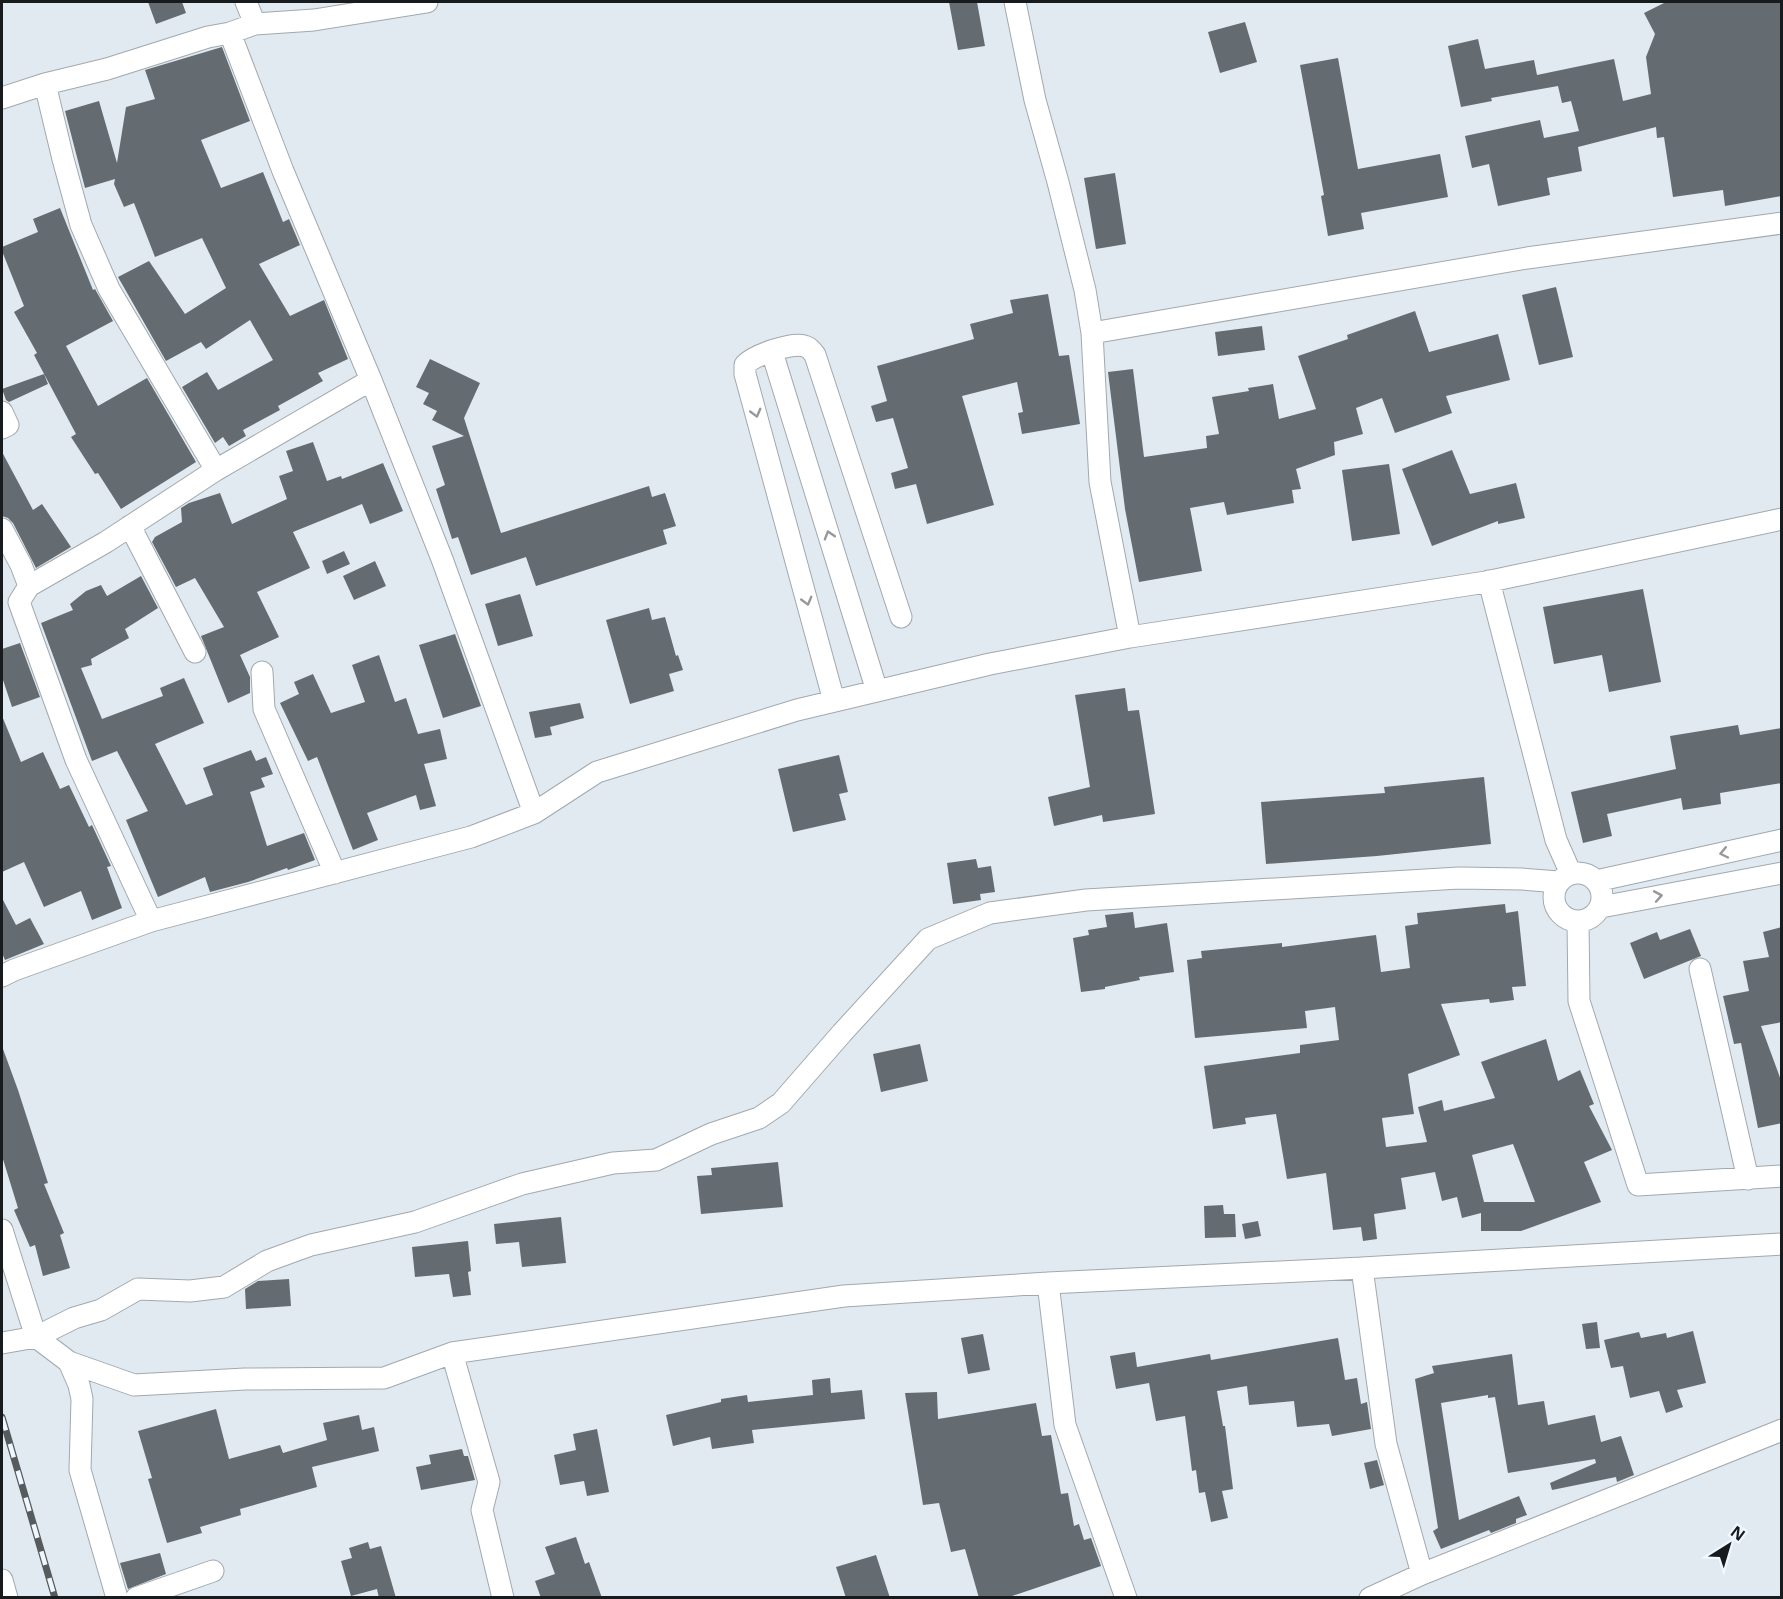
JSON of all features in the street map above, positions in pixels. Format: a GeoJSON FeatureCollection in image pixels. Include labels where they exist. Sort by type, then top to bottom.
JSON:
{"type":"FeatureCollection","features":[{"type":"Feature","properties":{"kind":"street"},"geometry":{"type":"LineString","coordinates":[[246,2],[255,24]]}},
{"type":"Feature","properties":{"kind":"street"},"geometry":{"type":"LineString","coordinates":[[2,98],[255,24],[314,20],[427,2]]}},
{"type":"Feature","properties":{"kind":"street"},"geometry":{"type":"LineString","coordinates":[[1015,2],[1035,100],[1085,290],[1092,333],[1100,482],[1130,637]]}},
{"type":"Feature","properties":{"kind":"street"},"geometry":{"type":"LineString","coordinates":[[230,33],[283,171],[371,380],[442,559],[534,813]]}},
{"type":"Feature","properties":{"kind":"street"},"geometry":{"type":"LineString","coordinates":[[45,84],[81,225],[109,289],[216,470]]}},
{"type":"Feature","properties":{"kind":"street"},"geometry":{"type":"LineString","coordinates":[[1092,333],[1527,258],[1782,223]]}},
{"type":"Feature","properties":{"kind":"street"},"geometry":{"type":"LineString","coordinates":[[834,701],[745,374],[745,365],[751,358],[796,344],[807,346],[815,355],[901,617]]}},
{"type":"Feature","properties":{"kind":"street"},"geometry":{"type":"LineString","coordinates":[[772,352],[877,691]]}},
{"type":"Feature","properties":{"kind":"street"},"geometry":{"type":"LineString","coordinates":[[151,921],[76,760],[19,602],[29,586],[130,526],[216,470],[371,380]]}},
{"type":"Feature","properties":{"kind":"street"},"geometry":{"type":"LineString","coordinates":[[2,412],[8,425],[2,428]]}},
{"type":"Feature","properties":{"kind":"street"},"geometry":{"type":"LineString","coordinates":[[2,976],[151,921],[471,837],[534,813],[597,772],[797,710],[990,664],[1130,637],[1489,581],[1782,519]]}},
{"type":"Feature","properties":{"kind":"street"},"geometry":{"type":"LineString","coordinates":[[130,526],[195,652]]}},
{"type":"Feature","properties":{"kind":"street"},"geometry":{"type":"LineString","coordinates":[[2,530],[21,565],[29,586]]}},
{"type":"Feature","properties":{"kind":"street"},"geometry":{"type":"LineString","coordinates":[[2,1343],[36,1337],[74,1318],[101,1310],[138,1289],[190,1291],[224,1287],[267,1261],[311,1245],[415,1222],[522,1184],[613,1163],[656,1160],[711,1134],[759,1118],[782,1103],[928,939],[990,913],[1086,900],[1447,878],[1564,878],[1580,872],[1596,881],[1603,898],[1595,915],[1587,920],[1578,921],[1567,918],[1555,903],[1555,892],[1564,878],[1489,581]]}},
{"type":"Feature","properties":{"kind":"street"},"geometry":{"type":"LineString","coordinates":[[262,672],[264,709],[335,873]]}},
{"type":"Feature","properties":{"kind":"street"},"geometry":{"type":"LineString","coordinates":[[1596,881],[1782,840]]}},
{"type":"Feature","properties":{"kind":"street"},"geometry":{"type":"LineString","coordinates":[[1600,907],[1782,873]]}},
{"type":"Feature","properties":{"kind":"street"},"geometry":{"type":"LineString","coordinates":[[1578,921],[1579,1001],[1638,1185],[1782,1176]]}},
{"type":"Feature","properties":{"kind":"street"},"geometry":{"type":"LineString","coordinates":[[1700,969],[1748,1179]]}},
{"type":"Feature","properties":{"kind":"street"},"geometry":{"type":"LineString","coordinates":[[2,1230],[36,1337],[69,1362],[134,1385],[245,1379],[384,1378],[452,1353],[844,1296],[1782,1244]]}},
{"type":"Feature","properties":{"kind":"street"},"geometry":{"type":"LineString","coordinates":[[1362,1268],[1386,1444],[1422,1574]]}},
{"type":"Feature","properties":{"kind":"street"},"geometry":{"type":"LineString","coordinates":[[1048,1283],[1065,1425],[1126,1598]]}},
{"type":"Feature","properties":{"kind":"street"},"geometry":{"type":"LineString","coordinates":[[452,1353],[489,1482],[482,1510],[503,1598]]}},
{"type":"Feature","properties":{"kind":"street"},"geometry":{"type":"LineString","coordinates":[[69,1362],[79,1385],[82,1399],[80,1470],[117,1598]]}},
{"type":"Feature","properties":{"kind":"street"},"geometry":{"type":"LineString","coordinates":[[1370,1598],[1422,1574],[1782,1430]]}},
{"type":"Feature","properties":{"kind":"street"},"geometry":{"type":"LineString","coordinates":[[136,1598],[213,1571]]}},
{"type":"Feature","properties":{"kind":"street"},"geometry":{"type":"LineString","coordinates":[[2,1580],[7,1598]]}},
{"type":"Feature","properties":{"kind":"building"},"geometry":{"type":"Polygon","coordinates":[[[148,2],[182,2],[186,13],[156,24],[148,2]]]}},
{"type":"Feature","properties":{"kind":"building"},"geometry":{"type":"Polygon","coordinates":[[[949,2],[977,2],[985,46],[958,50],[949,2]]]}},
{"type":"Feature","properties":{"kind":"building"},"geometry":{"type":"Polygon","coordinates":[[[1666,2],[1782,2],[1782,196],[1725,206],[1723,190],[1673,197],[1664,137],[1657,138],[1656,127],[1578,147],[1582,171],[1547,178],[1550,195],[1498,206],[1489,164],[1472,168],[1465,136],[1540,120],[1544,138],[1579,131],[1571,101],[1562,103],[1558,86],[1491,98],[1492,101],[1461,107],[1448,46],[1478,39],[1485,69],[1534,60],[1537,75],[1614,59],[1623,101],[1651,94],[1646,57],[1655,34],[1644,13],[1666,2]]]}},
{"type":"Feature","properties":{"kind":"building"},"geometry":{"type":"Polygon","coordinates":[[[1245,22],[1257,62],[1220,73],[1208,32],[1245,22]]]}},
{"type":"Feature","properties":{"kind":"building"},"geometry":{"type":"Polygon","coordinates":[[[222,47],[250,121],[201,140],[221,188],[263,172],[283,222],[289,219],[300,245],[259,264],[290,316],[324,300],[348,359],[318,373],[323,381],[278,406],[280,410],[243,430],[246,436],[229,446],[223,437],[215,443],[182,387],[207,372],[218,390],[273,360],[250,320],[206,349],[201,342],[166,361],[118,277],[149,261],[185,314],[226,288],[202,238],[155,257],[134,203],[124,207],[114,184],[115,179],[85,188],[65,111],[99,101],[117,163],[126,107],[155,99],[145,70],[222,47]]]}},
{"type":"Feature","properties":{"kind":"building"},"geometry":{"type":"Polygon","coordinates":[[[1338,58],[1358,169],[1440,154],[1448,197],[1361,213],[1364,229],[1328,236],[1321,196],[1324,195],[1300,65],[1338,58]]]}},
{"type":"Feature","properties":{"kind":"building"},"geometry":{"type":"Polygon","coordinates":[[[1115,173],[1126,244],[1096,249],[1084,178],[1115,173]]]}},
{"type":"Feature","properties":{"kind":"building"},"geometry":{"type":"Polygon","coordinates":[[[60,208],[93,290],[95,289],[113,321],[66,346],[98,406],[147,378],[196,462],[121,509],[71,437],[76,434],[34,355],[37,353],[14,312],[24,306],[2,247],[38,232],[33,219],[60,208]]]}},
{"type":"Feature","properties":{"kind":"building"},"geometry":{"type":"Polygon","coordinates":[[[1556,287],[1573,357],[1539,365],[1522,295],[1556,287]]]}},
{"type":"Feature","properties":{"kind":"building"},"geometry":{"type":"Polygon","coordinates":[[[1048,294],[1059,356],[1069,355],[1080,424],[1022,434],[1018,413],[1023,412],[1017,382],[962,396],[994,505],[927,524],[916,484],[895,489],[891,473],[908,468],[893,418],[876,422],[871,406],[887,401],[877,366],[974,339],[970,324],[1013,313],[1010,300],[1048,294]]]}},
{"type":"Feature","properties":{"kind":"building"},"geometry":{"type":"Polygon","coordinates":[[[1415,311],[1429,352],[1498,334],[1510,380],[1446,396],[1452,413],[1395,433],[1382,398],[1356,408],[1363,434],[1334,442],[1335,455],[1296,469],[1301,489],[1292,490],[1294,503],[1227,515],[1224,502],[1190,508],[1202,571],[1139,582],[1125,509],[1108,372],[1133,369],[1144,457],[1207,448],[1206,436],[1219,434],[1212,397],[1249,391],[1248,388],[1273,384],[1279,419],[1316,409],[1298,356],[1348,339],[1347,335],[1415,311]]]}},
{"type":"Feature","properties":{"kind":"building"},"geometry":{"type":"Polygon","coordinates":[[[1262,326],[1265,350],[1218,356],[1215,332],[1262,326]]]}},
{"type":"Feature","properties":{"kind":"building"},"geometry":{"type":"Polygon","coordinates":[[[430,359],[480,383],[464,418],[501,533],[649,486],[652,497],[665,493],[676,526],[663,530],[667,544],[536,586],[526,557],[471,575],[458,537],[452,539],[436,489],[445,485],[432,446],[464,436],[432,420],[437,411],[423,404],[429,393],[416,387],[430,359]]]}},
{"type":"Feature","properties":{"kind":"building"},"geometry":{"type":"Polygon","coordinates":[[[44,374],[48,384],[9,402],[6,400],[2,389],[44,374]]]}},
{"type":"Feature","properties":{"kind":"building"},"geometry":{"type":"Polygon","coordinates":[[[313,442],[327,481],[341,476],[342,479],[383,463],[403,511],[370,524],[362,504],[293,532],[310,568],[257,592],[279,637],[240,655],[250,677],[250,693],[228,703],[201,636],[224,627],[195,578],[176,587],[152,542],[155,537],[182,522],[181,508],[220,493],[232,524],[287,499],[279,476],[293,471],[286,451],[313,442]]]}},
{"type":"Feature","properties":{"kind":"building"},"geometry":{"type":"Polygon","coordinates":[[[1452,450],[1470,494],[1516,483],[1525,518],[1498,524],[1498,521],[1432,546],[1402,469],[1452,450]]]}},
{"type":"Feature","properties":{"kind":"building"},"geometry":{"type":"Polygon","coordinates":[[[2,452],[33,510],[42,504],[71,547],[36,568],[13,523],[2,516],[2,452]]]}},
{"type":"Feature","properties":{"kind":"building"},"geometry":{"type":"Polygon","coordinates":[[[1389,464],[1400,534],[1352,541],[1342,470],[1389,464]]]}},
{"type":"Feature","properties":{"kind":"building"},"geometry":{"type":"Polygon","coordinates":[[[344,551],[350,564],[327,574],[322,561],[344,551]]]}},
{"type":"Feature","properties":{"kind":"building"},"geometry":{"type":"Polygon","coordinates":[[[375,561],[386,586],[354,600],[343,576],[375,561]]]}},
{"type":"Feature","properties":{"kind":"building"},"geometry":{"type":"Polygon","coordinates":[[[141,576],[158,608],[125,629],[129,638],[91,659],[92,665],[81,668],[102,719],[163,696],[160,688],[184,678],[204,723],[155,744],[186,805],[213,795],[203,768],[251,750],[256,761],[266,757],[273,774],[261,778],[265,787],[250,792],[267,846],[304,833],[315,860],[210,892],[205,877],[158,897],[126,820],[148,811],[117,751],[92,761],[41,623],[73,610],[70,604],[86,591],[101,585],[107,596],[141,576]]]}},
{"type":"Feature","properties":{"kind":"building"},"geometry":{"type":"Polygon","coordinates":[[[1643,589],[1661,682],[1609,692],[1602,655],[1554,664],[1543,607],[1643,589]]]}},
{"type":"Feature","properties":{"kind":"building"},"geometry":{"type":"Polygon","coordinates":[[[520,594],[533,636],[498,646],[485,604],[520,594]]]}},
{"type":"Feature","properties":{"kind":"building"},"geometry":{"type":"Polygon","coordinates":[[[649,608],[652,620],[665,617],[676,656],[678,655],[683,670],[669,674],[674,691],[630,704],[606,620],[649,608]]]}},
{"type":"Feature","properties":{"kind":"building"},"geometry":{"type":"Polygon","coordinates":[[[455,634],[481,706],[443,718],[419,645],[455,634]]]}},
{"type":"Feature","properties":{"kind":"building"},"geometry":{"type":"Polygon","coordinates":[[[20,643],[40,697],[12,707],[2,677],[2,649],[20,643]]]}},
{"type":"Feature","properties":{"kind":"building"},"geometry":{"type":"Polygon","coordinates":[[[379,655],[395,702],[406,698],[418,734],[440,729],[447,759],[424,764],[436,806],[420,810],[416,795],[367,813],[378,840],[353,850],[317,757],[308,761],[280,703],[299,694],[294,682],[313,674],[331,713],[365,702],[352,665],[379,655]]]}},
{"type":"Feature","properties":{"kind":"building"},"geometry":{"type":"Polygon","coordinates":[[[1125,688],[1128,711],[1139,710],[1155,814],[1103,822],[1102,815],[1054,826],[1048,797],[1090,787],[1075,695],[1125,688]]]}},
{"type":"Feature","properties":{"kind":"building"},"geometry":{"type":"Polygon","coordinates":[[[580,703],[584,718],[550,727],[552,735],[535,738],[529,712],[580,703]]]}},
{"type":"Feature","properties":{"kind":"building"},"geometry":{"type":"Polygon","coordinates":[[[2,716],[21,762],[43,752],[60,789],[69,785],[89,827],[92,825],[111,866],[107,867],[122,908],[92,920],[81,891],[44,907],[24,862],[2,872],[2,716]]]}},
{"type":"Feature","properties":{"kind":"building"},"geometry":{"type":"Polygon","coordinates":[[[1738,725],[1740,735],[1782,728],[1782,783],[1720,793],[1721,804],[1683,810],[1681,798],[1607,814],[1612,836],[1583,843],[1571,792],[1676,769],[1670,736],[1738,725]]]}},
{"type":"Feature","properties":{"kind":"building"},"geometry":{"type":"Polygon","coordinates":[[[839,755],[848,792],[839,794],[846,820],[793,832],[778,769],[839,755]]]}},
{"type":"Feature","properties":{"kind":"building"},"geometry":{"type":"Polygon","coordinates":[[[1484,777],[1491,844],[1377,856],[1266,864],[1261,802],[1385,793],[1384,787],[1484,777]]]}},
{"type":"Feature","properties":{"kind":"building"},"geometry":{"type":"Polygon","coordinates":[[[976,859],[978,868],[991,866],[995,892],[980,894],[981,900],[953,904],[947,863],[976,859]]]}},
{"type":"Feature","properties":{"kind":"building"},"geometry":{"type":"Polygon","coordinates":[[[2,898],[16,925],[30,918],[44,944],[5,960],[2,953],[2,898]]]}},
{"type":"Feature","properties":{"kind":"building"},"geometry":{"type":"Polygon","coordinates":[[[1505,904],[1506,913],[1518,911],[1526,986],[1512,987],[1514,1000],[1490,1003],[1489,999],[1441,1004],[1460,1055],[1408,1074],[1414,1114],[1382,1118],[1386,1147],[1427,1142],[1418,1107],[1442,1100],[1444,1111],[1495,1098],[1481,1062],[1546,1039],[1558,1081],[1580,1070],[1594,1104],[1589,1106],[1612,1150],[1584,1162],[1601,1202],[1521,1231],[1481,1231],[1481,1213],[1462,1218],[1457,1197],[1442,1201],[1435,1172],[1401,1178],[1406,1209],[1374,1214],[1377,1239],[1363,1241],[1361,1227],[1333,1230],[1326,1173],[1287,1179],[1276,1114],[1245,1118],[1246,1124],[1213,1129],[1204,1066],[1300,1053],[1300,1045],[1339,1040],[1335,1007],[1305,1011],[1307,1028],[1195,1038],[1187,960],[1202,958],[1201,951],[1282,943],[1282,947],[1376,935],[1381,972],[1410,968],[1405,926],[1418,924],[1417,913],[1505,904]],[[1513,1144],[1472,1155],[1484,1202],[1535,1202],[1513,1144]]]}},
{"type":"Feature","properties":{"kind":"building"},"geometry":{"type":"Polygon","coordinates":[[[1133,912],[1135,928],[1167,923],[1174,972],[1139,977],[1140,980],[1105,987],[1105,989],[1081,992],[1073,938],[1089,935],[1088,930],[1107,927],[1105,915],[1133,912]]]}},
{"type":"Feature","properties":{"kind":"building"},"geometry":{"type":"Polygon","coordinates":[[[1782,927],[1782,1022],[1761,1026],[1782,1083],[1782,1123],[1758,1128],[1741,1043],[1734,1044],[1723,996],[1749,991],[1743,961],[1769,957],[1763,932],[1782,927]]]}},
{"type":"Feature","properties":{"kind":"building"},"geometry":{"type":"Polygon","coordinates":[[[1690,929],[1701,956],[1644,979],[1630,943],[1657,932],[1660,940],[1690,929]]]}},
{"type":"Feature","properties":{"kind":"building"},"geometry":{"type":"Polygon","coordinates":[[[920,1044],[928,1081],[881,1092],[873,1054],[920,1044]]]}},
{"type":"Feature","properties":{"kind":"building"},"geometry":{"type":"Polygon","coordinates":[[[2,1049],[18,1090],[48,1183],[44,1184],[64,1233],[60,1235],[70,1268],[43,1276],[35,1245],[30,1247],[14,1210],[18,1208],[2,1156],[2,1049]]]}},
{"type":"Feature","properties":{"kind":"building"},"geometry":{"type":"Polygon","coordinates":[[[778,1162],[783,1207],[701,1214],[697,1176],[712,1175],[711,1168],[778,1162]]]}},
{"type":"Feature","properties":{"kind":"building"},"geometry":{"type":"Polygon","coordinates":[[[1223,1205],[1224,1214],[1235,1214],[1236,1237],[1205,1238],[1204,1206],[1223,1205]]]}},
{"type":"Feature","properties":{"kind":"building"},"geometry":{"type":"Polygon","coordinates":[[[561,1217],[566,1263],[522,1267],[519,1242],[496,1244],[494,1224],[561,1217]]]}},
{"type":"Feature","properties":{"kind":"building"},"geometry":{"type":"Polygon","coordinates":[[[1258,1221],[1261,1236],[1245,1239],[1242,1224],[1258,1221]]]}},
{"type":"Feature","properties":{"kind":"building"},"geometry":{"type":"Polygon","coordinates":[[[468,1241],[471,1295],[453,1297],[449,1274],[415,1277],[412,1247],[468,1241]]]}},
{"type":"Feature","properties":{"kind":"building"},"geometry":{"type":"Polygon","coordinates":[[[289,1279],[291,1306],[246,1309],[245,1289],[258,1281],[289,1279]]]}},
{"type":"Feature","properties":{"kind":"building"},"geometry":{"type":"Polygon","coordinates":[[[1597,1322],[1600,1348],[1586,1349],[1582,1324],[1597,1322]]]}},
{"type":"Feature","properties":{"kind":"building"},"geometry":{"type":"Polygon","coordinates":[[[1693,1331],[1706,1383],[1677,1390],[1683,1407],[1666,1413],[1659,1391],[1630,1398],[1623,1366],[1611,1368],[1604,1340],[1639,1332],[1641,1338],[1666,1333],[1667,1338],[1693,1331]]]}},
{"type":"Feature","properties":{"kind":"building"},"geometry":{"type":"Polygon","coordinates":[[[983,1334],[990,1370],[968,1374],[961,1338],[983,1334]]]}},
{"type":"Feature","properties":{"kind":"building"},"geometry":{"type":"Polygon","coordinates":[[[1338,1338],[1345,1380],[1357,1378],[1361,1404],[1367,1402],[1371,1429],[1332,1436],[1329,1424],[1297,1427],[1294,1401],[1249,1405],[1247,1386],[1217,1391],[1223,1426],[1225,1426],[1233,1489],[1222,1491],[1228,1518],[1211,1522],[1205,1492],[1199,1493],[1196,1470],[1192,1471],[1185,1416],[1156,1421],[1149,1383],[1116,1389],[1110,1356],[1135,1352],[1137,1367],[1210,1354],[1211,1360],[1338,1338]]]}},
{"type":"Feature","properties":{"kind":"building"},"geometry":{"type":"Polygon","coordinates":[[[1512,1354],[1518,1405],[1544,1401],[1548,1425],[1595,1415],[1601,1442],[1621,1436],[1634,1475],[1617,1482],[1616,1477],[1552,1490],[1550,1483],[1596,1463],[1595,1459],[1508,1473],[1495,1397],[1488,1398],[1488,1395],[1441,1403],[1459,1520],[1519,1496],[1527,1515],[1516,1519],[1516,1523],[1491,1533],[1489,1530],[1441,1549],[1433,1531],[1438,1528],[1415,1379],[1434,1373],[1432,1366],[1512,1354]]]}},
{"type":"Feature","properties":{"kind":"building"},"geometry":{"type":"Polygon","coordinates":[[[830,1378],[831,1393],[862,1390],[865,1419],[752,1430],[754,1443],[712,1449],[710,1437],[673,1446],[666,1415],[721,1402],[721,1399],[747,1395],[748,1402],[813,1395],[812,1380],[830,1378]]]}},
{"type":"Feature","properties":{"kind":"building"},"geometry":{"type":"Polygon","coordinates":[[[937,1392],[938,1419],[1036,1403],[1042,1436],[1051,1435],[1061,1494],[1068,1493],[1074,1526],[1079,1524],[1084,1540],[1091,1538],[1101,1566],[1006,1598],[979,1598],[965,1549],[951,1552],[939,1503],[923,1505],[905,1393],[937,1392]]]}},
{"type":"Feature","properties":{"kind":"building"},"geometry":{"type":"Polygon","coordinates":[[[216,1409],[229,1459],[280,1445],[283,1453],[327,1440],[323,1423],[359,1415],[362,1430],[374,1427],[379,1451],[312,1467],[317,1487],[240,1509],[241,1515],[200,1527],[202,1533],[167,1543],[148,1479],[152,1478],[138,1431],[216,1409]]]}},
{"type":"Feature","properties":{"kind":"building"},"geometry":{"type":"Polygon","coordinates":[[[597,1429],[609,1492],[587,1496],[584,1481],[560,1485],[554,1455],[576,1450],[573,1434],[597,1429]]]}},
{"type":"Feature","properties":{"kind":"building"},"geometry":{"type":"Polygon","coordinates":[[[462,1449],[464,1456],[468,1456],[475,1480],[421,1490],[416,1467],[431,1464],[429,1455],[462,1449]]]}},
{"type":"Feature","properties":{"kind":"building"},"geometry":{"type":"Polygon","coordinates":[[[1377,1460],[1384,1485],[1370,1489],[1364,1463],[1377,1460]]]}},
{"type":"Feature","properties":{"kind":"building"},"geometry":{"type":"Polygon","coordinates":[[[576,1537],[585,1564],[589,1562],[602,1598],[541,1598],[535,1581],[555,1574],[545,1547],[576,1537]]]}},
{"type":"Feature","properties":{"kind":"building"},"geometry":{"type":"Polygon","coordinates":[[[368,1542],[370,1549],[381,1546],[396,1598],[379,1598],[377,1589],[351,1596],[341,1561],[352,1558],[349,1548],[368,1542]]]}},
{"type":"Feature","properties":{"kind":"building"},"geometry":{"type":"Polygon","coordinates":[[[160,1553],[166,1574],[128,1589],[120,1563],[160,1553]]]}},
{"type":"Feature","properties":{"kind":"building"},"geometry":{"type":"Polygon","coordinates":[[[876,1555],[890,1598],[846,1598],[836,1567],[876,1555]]]}},
{"type":"Feature","properties":{"kind":"railway"},"geometry":{"type":"LineString","coordinates":[[2,1417],[55,1598]]}}]}
